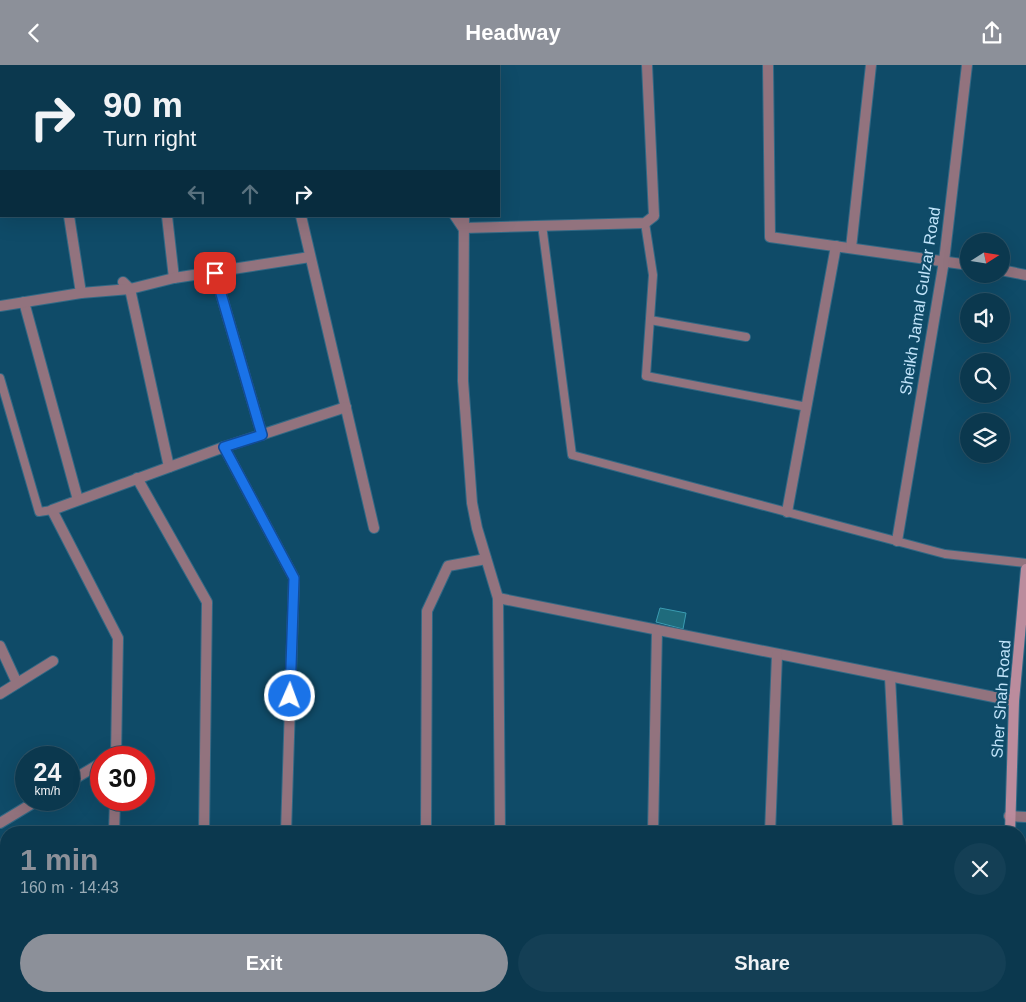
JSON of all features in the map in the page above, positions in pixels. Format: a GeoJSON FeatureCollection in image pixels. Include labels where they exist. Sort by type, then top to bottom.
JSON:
{"type":"FeatureCollection","features":[{"type":"Feature","properties":{"kind":"main road","name":"Sher Shah Road"},"geometry":{"type":"LineString","coordinates":[[1010,826],[1014,701],[1026,569]]}},
{"type":"Feature","properties":{"kind":"street"},"geometry":{"type":"LineString","coordinates":[[463,227],[646,223],[654,216],[647,65]]}},
{"type":"Feature","properties":{"kind":"street"},"geometry":{"type":"LineString","coordinates":[[768,65],[768,234],[773,239],[960,264]]}},
{"type":"Feature","properties":{"kind":"street"},"geometry":{"type":"LineString","coordinates":[[851,248],[871,65]]}},
{"type":"Feature","properties":{"kind":"street","name":"Sheikh Jamal Gulzar Road"},"geometry":{"type":"LineString","coordinates":[[897,541],[944,261],[966,65]]}},
{"type":"Feature","properties":{"kind":"street"},"geometry":{"type":"LineString","coordinates":[[68,217],[81,293]]}},
{"type":"Feature","properties":{"kind":"street"},"geometry":{"type":"LineString","coordinates":[[167,217],[174,278]]}},
{"type":"Feature","properties":{"kind":"street"},"geometry":{"type":"LineString","coordinates":[[301,217],[374,529]]}},
{"type":"Feature","properties":{"kind":"street"},"geometry":{"type":"LineString","coordinates":[[456,217],[463,227]]}},
{"type":"Feature","properties":{"kind":"street"},"geometry":{"type":"LineString","coordinates":[[464,217],[462,381],[472,503],[498,598],[500,826]]}},
{"type":"Feature","properties":{"kind":"street"},"geometry":{"type":"LineString","coordinates":[[787,512],[836,246]]}},
{"type":"Feature","properties":{"kind":"street"},"geometry":{"type":"LineString","coordinates":[[0,306],[310,257]]}},
{"type":"Feature","properties":{"kind":"street"},"geometry":{"type":"LineString","coordinates":[[1010,272],[1026,275]]}},
{"type":"Feature","properties":{"kind":"street"},"geometry":{"type":"LineString","coordinates":[[215,273],[262,435]]}},
{"type":"Feature","properties":{"kind":"street"},"geometry":{"type":"LineString","coordinates":[[126,286],[169,467]]}},
{"type":"Feature","properties":{"kind":"street"},"geometry":{"type":"LineString","coordinates":[[24,302],[78,500]]}},
{"type":"Feature","properties":{"kind":"street"},"geometry":{"type":"LineString","coordinates":[[114,746],[118,639],[52,510],[224,447],[346,407]]}},
{"type":"Feature","properties":{"kind":"street"},"geometry":{"type":"LineString","coordinates":[[224,447],[294,578],[286,826]]}},
{"type":"Feature","properties":{"kind":"street"},"geometry":{"type":"LineString","coordinates":[[137,479],[207,602],[204,826]]}},
{"type":"Feature","properties":{"kind":"street"},"geometry":{"type":"LineString","coordinates":[[426,826],[427,611],[448,566],[486,559]]}},
{"type":"Feature","properties":{"kind":"street"},"geometry":{"type":"LineString","coordinates":[[498,598],[1014,701]]}},
{"type":"Feature","properties":{"kind":"street"},"geometry":{"type":"LineString","coordinates":[[653,826],[657,631]]}},
{"type":"Feature","properties":{"kind":"street"},"geometry":{"type":"LineString","coordinates":[[0,646],[17,683]]}},
{"type":"Feature","properties":{"kind":"street"},"geometry":{"type":"LineString","coordinates":[[770,826],[777,655]]}},
{"type":"Feature","properties":{"kind":"street"},"geometry":{"type":"LineString","coordinates":[[0,694],[53,661]]}},
{"type":"Feature","properties":{"kind":"street"},"geometry":{"type":"LineString","coordinates":[[890,677],[898,826]]}},
{"type":"Feature","properties":{"kind":"street"},"geometry":{"type":"LineString","coordinates":[[0,823],[20,811]]}},
{"type":"Feature","properties":{"kind":"street"},"geometry":{"type":"LineString","coordinates":[[114,826],[115,811]]}},
{"type":"Feature","properties":{"kind":"street"},"geometry":{"type":"LineString","coordinates":[[1009,816],[1026,817]]}},
{"type":"Feature","properties":{"kind":"lane"},"geometry":{"type":"LineString","coordinates":[[646,223],[652,275],[646,376],[807,407]]}},
{"type":"Feature","properties":{"kind":"lane"},"geometry":{"type":"LineString","coordinates":[[542,225],[572,455],[946,554],[1026,563]]}},
{"type":"Feature","properties":{"kind":"lane"},"geometry":{"type":"LineString","coordinates":[[650,320],[746,337]]}},
{"type":"Feature","properties":{"kind":"lane"},"geometry":{"type":"LineString","coordinates":[[0,378],[39,512],[52,510]]}},
{"type":"Feature","properties":{"kind":"building"},"geometry":{"type":"Polygon","coordinates":[[[660,608],[686,613],[683,629],[656,622],[660,608]]]}},
{"type":"Feature","properties":{"kind":"route"},"geometry":{"type":"LineString","coordinates":[[215,273],[262,435],[224,447],[294,578],[290,696]]}}]}
